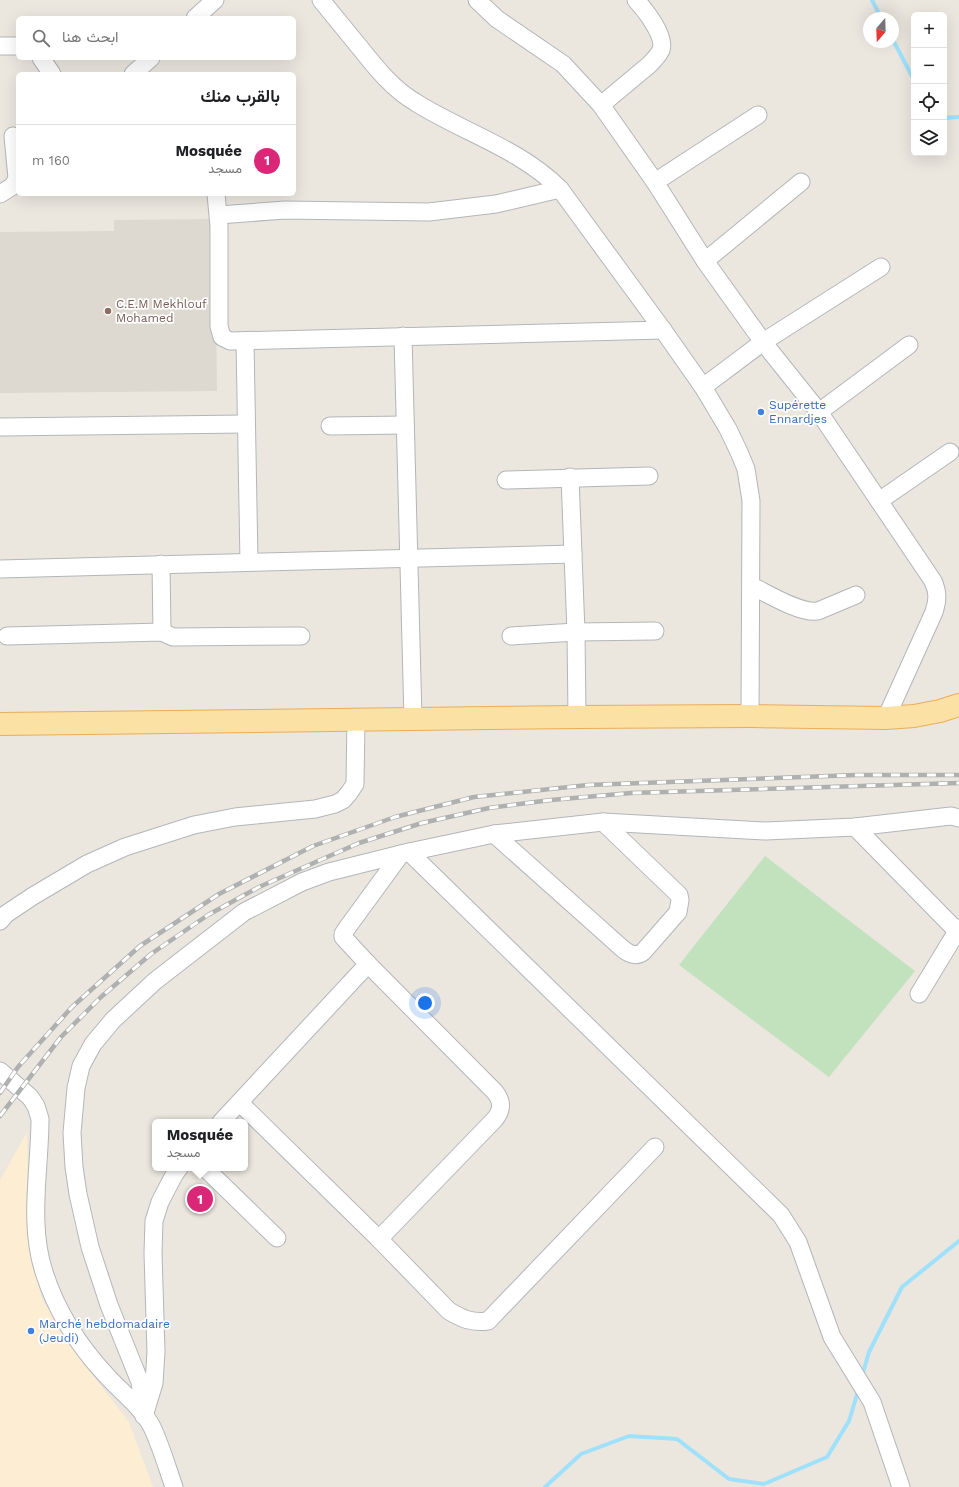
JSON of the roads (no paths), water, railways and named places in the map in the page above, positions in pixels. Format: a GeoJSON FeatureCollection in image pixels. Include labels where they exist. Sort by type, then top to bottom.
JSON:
{"type":"FeatureCollection","features":[{"type":"Feature","properties":{"kind":"main road"},"geometry":{"type":"LineString","coordinates":[[0,724],[577,717],[750,716],[886,718],[914,716],[940,711],[959,705]]}},
{"type":"Feature","properties":{"kind":"street"},"geometry":{"type":"LineString","coordinates":[[197,16],[215,0]]}},
{"type":"Feature","properties":{"kind":"street"},"geometry":{"type":"LineString","coordinates":[[321,0],[384,77],[398,91],[429,111],[529,163],[560,189],[703,387],[728,429],[746,469],[751,501],[752,586],[750,716]]}},
{"type":"Feature","properties":{"kind":"street"},"geometry":{"type":"LineString","coordinates":[[477,0],[497,19],[563,64],[601,105],[655,182],[705,261],[763,342],[819,412],[933,581],[938,597],[929,623],[886,718]]}},
{"type":"Feature","properties":{"kind":"street"},"geometry":{"type":"LineString","coordinates":[[601,105],[649,65],[656,58],[661,49],[662,41],[655,27],[646,12],[636,0]]}},
{"type":"Feature","properties":{"kind":"street"},"geometry":{"type":"LineString","coordinates":[[0,46],[16,46]]}},
{"type":"Feature","properties":{"kind":"street"},"geometry":{"type":"LineString","coordinates":[[42,60],[51,72]]}},
{"type":"Feature","properties":{"kind":"street"},"geometry":{"type":"LineString","coordinates":[[135,72],[149,60]]}},
{"type":"Feature","properties":{"kind":"street"},"geometry":{"type":"LineString","coordinates":[[655,182],[758,115]]}},
{"type":"Feature","properties":{"kind":"street"},"geometry":{"type":"LineString","coordinates":[[10,136],[16,172]]}},
{"type":"Feature","properties":{"kind":"street"},"geometry":{"type":"LineString","coordinates":[[0,194],[13,186],[16,180]]}},
{"type":"Feature","properties":{"kind":"street"},"geometry":{"type":"LineString","coordinates":[[705,261],[801,182]]}},
{"type":"Feature","properties":{"kind":"street"},"geometry":{"type":"LineString","coordinates":[[219,215],[285,210],[429,212],[496,204],[560,189]]}},
{"type":"Feature","properties":{"kind":"street"},"geometry":{"type":"LineString","coordinates":[[216,196],[219,215],[220,332],[222,337],[226,340],[245,342],[403,336],[663,330]]}},
{"type":"Feature","properties":{"kind":"street"},"geometry":{"type":"LineString","coordinates":[[703,387],[763,342],[881,267]]}},
{"type":"Feature","properties":{"kind":"street"},"geometry":{"type":"LineString","coordinates":[[403,336],[413,719]]}},
{"type":"Feature","properties":{"kind":"street"},"geometry":{"type":"LineString","coordinates":[[245,342],[245,424],[249,562]]}},
{"type":"Feature","properties":{"kind":"street"},"geometry":{"type":"LineString","coordinates":[[819,412],[909,345]]}},
{"type":"Feature","properties":{"kind":"street"},"geometry":{"type":"LineString","coordinates":[[0,427],[245,424]]}},
{"type":"Feature","properties":{"kind":"street"},"geometry":{"type":"LineString","coordinates":[[330,426],[405,426]]}},
{"type":"Feature","properties":{"kind":"street"},"geometry":{"type":"LineString","coordinates":[[879,501],[950,452]]}},
{"type":"Feature","properties":{"kind":"street"},"geometry":{"type":"LineString","coordinates":[[506,480],[570,477],[650,476]]}},
{"type":"Feature","properties":{"kind":"street"},"geometry":{"type":"LineString","coordinates":[[570,477],[576,632],[577,717]]}},
{"type":"Feature","properties":{"kind":"street"},"geometry":{"type":"LineString","coordinates":[[0,568],[573,554]]}},
{"type":"Feature","properties":{"kind":"street"},"geometry":{"type":"LineString","coordinates":[[161,564],[162,632]]}},
{"type":"Feature","properties":{"kind":"street"},"geometry":{"type":"LineString","coordinates":[[752,586],[802,610],[812,612],[818,611],[856,595]]}},
{"type":"Feature","properties":{"kind":"street"},"geometry":{"type":"LineString","coordinates":[[511,636],[576,632],[655,631]]}},
{"type":"Feature","properties":{"kind":"street"},"geometry":{"type":"LineString","coordinates":[[7,636],[162,632],[173,637],[301,636]]}},
{"type":"Feature","properties":{"kind":"street"},"geometry":{"type":"LineString","coordinates":[[0,920],[6,914],[33,896],[87,864],[125,847],[194,826],[235,818],[315,809],[335,804],[343,800],[355,784],[356,720]]}},
{"type":"Feature","properties":{"kind":"street"},"geometry":{"type":"LineString","coordinates":[[144,1416],[140,1382],[109,1305],[92,1255],[78,1194],[74,1167],[72,1133],[76,1088],[81,1066],[93,1044],[113,1020],[155,982],[244,912],[302,882],[355,865],[494,834],[603,822],[766,831],[855,827],[951,816],[959,818]]}},
{"type":"Feature","properties":{"kind":"street"},"geometry":{"type":"LineString","coordinates":[[494,834],[614,941],[631,954],[638,955],[643,952],[678,912],[680,900],[678,895],[603,822]]}},
{"type":"Feature","properties":{"kind":"street"},"geometry":{"type":"LineString","coordinates":[[855,827],[958,930],[919,994]]}},
{"type":"Feature","properties":{"kind":"street"},"geometry":{"type":"LineString","coordinates":[[379,1239],[495,1119],[500,1110],[501,1104],[500,1097],[344,938],[343,935],[405,853]]}},
{"type":"Feature","properties":{"kind":"street"},"geometry":{"type":"LineString","coordinates":[[405,853],[781,1215],[798,1242],[832,1337],[872,1402],[901,1487]]}},
{"type":"Feature","properties":{"kind":"street"},"geometry":{"type":"LineString","coordinates":[[224,1119],[368,964]]}},
{"type":"Feature","properties":{"kind":"street"},"geometry":{"type":"LineString","coordinates":[[0,1071],[30,1097],[36,1106],[40,1119],[36,1227],[38,1247],[44,1271],[52,1291],[80,1344],[106,1376],[134,1402],[151,1427],[165,1460],[174,1487]]}},
{"type":"Feature","properties":{"kind":"street"},"geometry":{"type":"LineString","coordinates":[[240,1102],[379,1239],[449,1311],[463,1319],[477,1322],[488,1321],[655,1147]]}},
{"type":"Feature","properties":{"kind":"street"},"geometry":{"type":"LineString","coordinates":[[144,1416],[154,1383],[156,1352],[153,1253],[154,1221],[160,1202],[176,1171]]}},
{"type":"Feature","properties":{"kind":"street"},"geometry":{"type":"LineString","coordinates":[[209,1171],[277,1238]]}},
{"type":"Feature","properties":{"kind":"waterway"},"geometry":{"type":"LineString","coordinates":[[872,0],[878,12]]}},
{"type":"Feature","properties":{"kind":"waterway"},"geometry":{"type":"LineString","coordinates":[[897,48],[911,74]]}},
{"type":"Feature","properties":{"kind":"waterway"},"geometry":{"type":"LineString","coordinates":[[947,118],[959,117]]}},
{"type":"Feature","properties":{"kind":"waterway"},"geometry":{"type":"LineString","coordinates":[[862,1376],[869,1352],[902,1287],[959,1241]]}},
{"type":"Feature","properties":{"kind":"waterway"},"geometry":{"type":"LineString","coordinates":[[545,1487],[581,1454],[629,1436],[677,1439],[729,1479],[764,1484],[827,1457],[849,1421],[858,1391]]}},
{"type":"Feature","properties":{"kind":"railway"},"geometry":{"type":"LineString","coordinates":[[0,1093],[18,1067],[72,1007],[140,946],[219,894],[313,846],[395,817],[474,797],[588,785],[856,775],[959,775]]}},
{"type":"Feature","properties":{"kind":"railway"},"geometry":{"type":"LineString","coordinates":[[0,1116],[61,1037],[101,997],[151,954],[208,915],[259,887],[359,843],[422,823],[489,808],[551,800],[631,793],[959,783]]}},
{"type":"Feature","properties":{"kind":"place","name":"C.E.M Mekhlouf Mohamed"},"geometry":{"type":"Point","coordinates":[108,311]}},
{"type":"Feature","properties":{"kind":"place","name":"Supérette Ennardjes"},"geometry":{"type":"Point","coordinates":[761,412]}},
{"type":"Feature","properties":{"kind":"place","name":"Mosquée"},"geometry":{"type":"Point","coordinates":[200,1199]}},
{"type":"Feature","properties":{"kind":"place","name":"Marché hebdomadaire (Jeudi)"},"geometry":{"type":"Point","coordinates":[31,1331]}}]}
